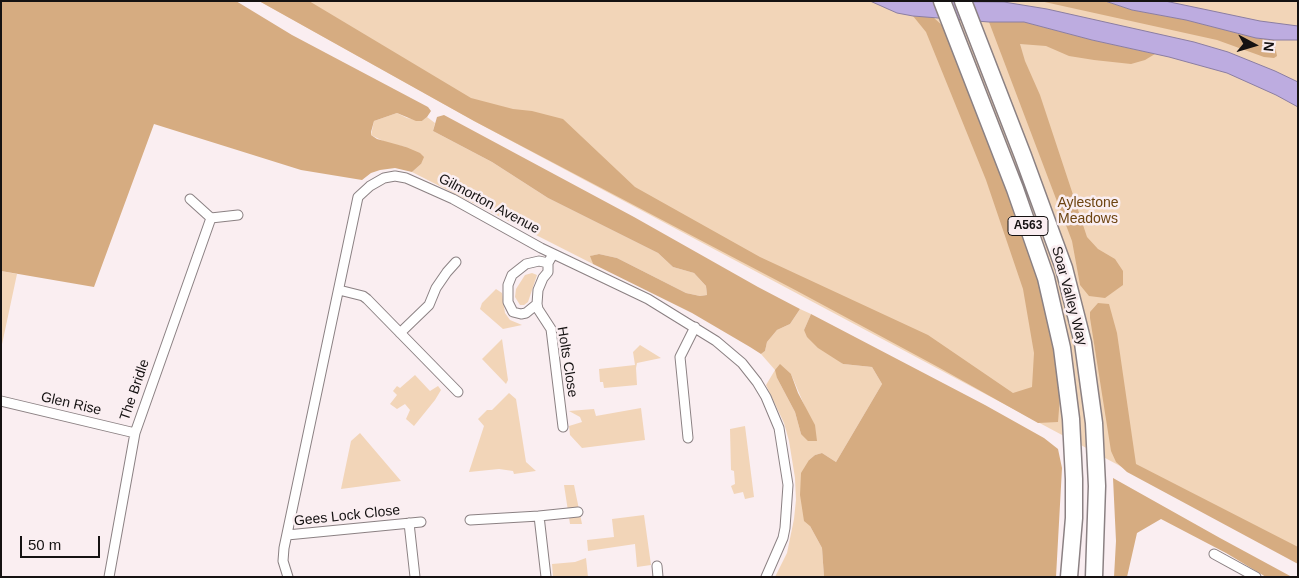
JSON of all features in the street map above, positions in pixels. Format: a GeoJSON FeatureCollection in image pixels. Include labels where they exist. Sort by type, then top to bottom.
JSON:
{"type":"FeatureCollection","features":[{"type":"Feature","properties":{"kind":"highway","name":"Soar Valley Way"},"geometry":{"type":"LineString","coordinates":[[942,1],[1015,189],[1046,278],[1062,348],[1071,419],[1074,479],[1074,518],[1069,577]]}},
{"type":"Feature","properties":{"kind":"highway","name":"Soar Valley Way"},"geometry":{"type":"LineString","coordinates":[[963,1],[1064,268],[1083,343],[1094,423],[1097,486],[1094,577]]}},
{"type":"Feature","properties":{"kind":"street","name":"Gilmorton Avenue"},"geometry":{"type":"LineString","coordinates":[[288,577],[284,561],[287,535],[358,197],[370,186],[384,178],[395,176],[406,178],[453,200],[554,254],[648,299],[716,340],[742,363],[766,397],[779,428],[788,485],[788,502],[783,538],[766,577]]}},
{"type":"Feature","properties":{"kind":"street"},"geometry":{"type":"LineString","coordinates":[[190,199],[211,218],[238,216]]}},
{"type":"Feature","properties":{"kind":"street","name":"The Bridle"},"geometry":{"type":"LineString","coordinates":[[109,577],[135,433],[211,218]]}},
{"type":"Feature","properties":{"kind":"street"},"geometry":{"type":"LineString","coordinates":[[548,263],[539,261],[526,264],[512,275],[508,285],[508,302],[513,312],[526,313],[537,304],[538,290],[548,272],[548,263],[554,254]]}},
{"type":"Feature","properties":{"kind":"street"},"geometry":{"type":"LineString","coordinates":[[400,333],[429,305],[436,288],[456,262]]}},
{"type":"Feature","properties":{"kind":"street"},"geometry":{"type":"LineString","coordinates":[[339,290],[363,296],[458,392]]}},
{"type":"Feature","properties":{"kind":"street","name":"Holts Close"},"geometry":{"type":"LineString","coordinates":[[537,304],[551,329],[563,427]]}},
{"type":"Feature","properties":{"kind":"street"},"geometry":{"type":"LineString","coordinates":[[688,438],[680,357],[695,327]]}},
{"type":"Feature","properties":{"kind":"street","name":"Glen Rise"},"geometry":{"type":"LineString","coordinates":[[1,402],[135,433]]}},
{"type":"Feature","properties":{"kind":"street"},"geometry":{"type":"LineString","coordinates":[[470,520],[578,512]]}},
{"type":"Feature","properties":{"kind":"street"},"geometry":{"type":"LineString","coordinates":[[538,516],[546,577]]}},
{"type":"Feature","properties":{"kind":"street","name":"Gees Lock Close"},"geometry":{"type":"LineString","coordinates":[[287,535],[421,522]]}},
{"type":"Feature","properties":{"kind":"street","name":"Gees Lock Close"},"geometry":{"type":"LineString","coordinates":[[409,523],[415,577]]}},
{"type":"Feature","properties":{"kind":"street"},"geometry":{"type":"LineString","coordinates":[[1214,554],[1256,577]]}},
{"type":"Feature","properties":{"kind":"street"},"geometry":{"type":"LineString","coordinates":[[657,566],[658,577]]}},
{"type":"Feature","properties":{"kind":"green space","name":"Aylestone Meadows"},"geometry":{"type":"Polygon","coordinates":[[[259,1],[1298,1],[1298,561],[474,121],[259,1]]]}},
{"type":"Feature","properties":{"kind":"green space"},"geometry":{"type":"Polygon","coordinates":[[[397,113],[407,118],[422,121],[427,117],[435,123],[433,131],[492,162],[548,198],[658,253],[673,267],[694,273],[706,286],[707,295],[700,296],[686,293],[617,258],[599,254],[591,256],[593,264],[412,172],[421,164],[406,147],[387,143],[371,135],[374,121],[397,113]]]}},
{"type":"Feature","properties":{"kind":"green space"},"geometry":{"type":"Polygon","coordinates":[[[1,271],[17,274],[1,349],[1,271]]]}},
{"type":"Feature","properties":{"kind":"green space"},"geometry":{"type":"Polygon","coordinates":[[[532,273],[537,275],[528,302],[520,305],[515,297],[516,289],[525,275],[532,273]]]}},
{"type":"Feature","properties":{"kind":"green space"},"geometry":{"type":"Polygon","coordinates":[[[496,289],[502,293],[505,313],[510,320],[522,325],[503,329],[480,309],[482,303],[496,289]]]}},
{"type":"Feature","properties":{"kind":"green space"},"geometry":{"type":"Polygon","coordinates":[[[800,309],[811,314],[804,330],[843,364],[872,367],[882,384],[836,462],[822,453],[815,455],[809,460],[810,526],[822,548],[824,577],[775,577],[787,553],[794,519],[796,500],[795,478],[784,423],[766,385],[775,370],[761,354],[765,351],[767,342],[777,330],[790,324],[800,309]],[[791,374],[777,378],[795,412],[801,434],[805,407],[791,374]]]}},
{"type":"Feature","properties":{"kind":"green space"},"geometry":{"type":"Polygon","coordinates":[[[502,339],[508,380],[506,384],[482,359],[502,339]]]}},
{"type":"Feature","properties":{"kind":"green space"},"geometry":{"type":"Polygon","coordinates":[[[640,345],[661,358],[637,363],[637,385],[604,388],[603,382],[600,382],[599,369],[635,365],[633,352],[640,345]]]}},
{"type":"Feature","properties":{"kind":"green space"},"geometry":{"type":"Polygon","coordinates":[[[415,375],[430,391],[438,386],[441,390],[414,426],[406,419],[410,410],[405,404],[397,409],[390,404],[397,395],[393,391],[397,386],[400,388],[415,375]]]}},
{"type":"Feature","properties":{"kind":"green space"},"geometry":{"type":"Polygon","coordinates":[[[509,393],[516,399],[526,462],[536,471],[514,474],[513,471],[499,469],[469,472],[484,426],[478,419],[487,410],[492,410],[509,393]]]}},
{"type":"Feature","properties":{"kind":"green space"},"geometry":{"type":"Polygon","coordinates":[[[641,408],[645,440],[582,448],[570,435],[569,426],[582,422],[580,417],[569,411],[594,409],[596,416],[641,408]]]}},
{"type":"Feature","properties":{"kind":"green space"},"geometry":{"type":"Polygon","coordinates":[[[745,426],[754,497],[745,499],[743,492],[734,494],[731,486],[735,484],[734,471],[731,470],[730,429],[745,426]]]}},
{"type":"Feature","properties":{"kind":"green space"},"geometry":{"type":"Polygon","coordinates":[[[360,433],[401,481],[341,489],[351,441],[360,433]]]}},
{"type":"Feature","properties":{"kind":"green space"},"geometry":{"type":"Polygon","coordinates":[[[564,485],[574,485],[582,524],[570,524],[564,485]]]}},
{"type":"Feature","properties":{"kind":"green space"},"geometry":{"type":"Polygon","coordinates":[[[644,515],[651,565],[637,567],[635,544],[588,551],[587,540],[614,537],[612,519],[644,515]]]}},
{"type":"Feature","properties":{"kind":"green space"},"geometry":{"type":"Polygon","coordinates":[[[586,558],[588,577],[553,577],[552,564],[575,562],[586,558]]]}},
{"type":"Feature","properties":{"kind":"shaded area"},"geometry":{"type":"Polygon","coordinates":[[[1,1],[236,1],[292,35],[428,107],[431,111],[422,121],[416,121],[397,113],[374,121],[371,132],[371,135],[377,139],[406,147],[420,153],[424,157],[421,164],[412,172],[395,168],[380,170],[371,173],[362,180],[301,170],[154,124],[94,287],[1,271],[1,1]]]}},
{"type":"Feature","properties":{"kind":"shaded area"},"geometry":{"type":"Polygon","coordinates":[[[259,1],[309,1],[471,98],[563,119],[635,187],[760,257],[928,335],[1013,393],[1032,387],[1034,353],[1023,289],[986,180],[926,32],[913,16],[933,17],[944,27],[1034,263],[1055,354],[1060,397],[1058,422],[1038,423],[799,292],[474,121],[259,1]]]}},
{"type":"Feature","properties":{"kind":"shaded area"},"geometry":{"type":"Polygon","coordinates":[[[870,1],[1004,2],[1047,9],[1194,42],[1228,52],[1298,82],[1298,107],[1227,73],[1169,57],[1092,40],[1024,22],[989,22],[913,16],[897,13],[870,1]]]}},
{"type":"Feature","properties":{"kind":"shaded area"},"geometry":{"type":"Polygon","coordinates":[[[1040,1],[1105,1],[1132,10],[1186,20],[1256,38],[1274,40],[1277,56],[1274,58],[1264,57],[1217,40],[1040,1]]]}},
{"type":"Feature","properties":{"kind":"shaded area"},"geometry":{"type":"Polygon","coordinates":[[[1105,1],[1165,1],[1260,21],[1298,26],[1298,40],[1256,38],[1186,20],[1132,10],[1105,1]]]}},
{"type":"Feature","properties":{"kind":"shaded area"},"geometry":{"type":"Polygon","coordinates":[[[989,22],[1024,22],[1155,54],[1145,60],[1131,64],[1069,56],[1046,46],[1020,44],[1025,61],[1040,95],[1087,237],[1098,249],[1115,259],[1123,271],[1123,285],[1105,298],[1089,296],[1080,285],[1072,241],[989,22]]]}},
{"type":"Feature","properties":{"kind":"shaded area"},"geometry":{"type":"Polygon","coordinates":[[[444,115],[800,309],[790,324],[777,330],[767,342],[765,351],[761,354],[692,313],[593,264],[590,256],[599,254],[617,258],[686,293],[700,296],[707,295],[706,286],[694,273],[673,267],[658,253],[548,198],[492,162],[433,131],[437,117],[444,115]]]}},
{"type":"Feature","properties":{"kind":"shaded area"},"geometry":{"type":"Polygon","coordinates":[[[1098,303],[1109,304],[1117,333],[1136,464],[1298,547],[1298,564],[1127,472],[1116,462],[1111,451],[1090,318],[1090,312],[1098,303]]]}},
{"type":"Feature","properties":{"kind":"shaded area"},"geometry":{"type":"Polygon","coordinates":[[[811,314],[985,405],[1044,438],[1058,449],[1062,468],[1056,577],[824,577],[822,548],[810,526],[804,521],[800,495],[801,473],[809,460],[815,455],[822,453],[836,462],[882,384],[872,367],[843,364],[818,348],[807,337],[804,330],[811,314]]]}},
{"type":"Feature","properties":{"kind":"shaded area"},"geometry":{"type":"Polygon","coordinates":[[[780,364],[791,374],[798,393],[815,425],[817,441],[808,441],[801,434],[795,412],[777,378],[775,370],[780,364]]]}},
{"type":"Feature","properties":{"kind":"shaded area"},"geometry":{"type":"Polygon","coordinates":[[[1113,478],[1292,577],[1266,577],[1226,553],[1161,519],[1137,533],[1127,577],[1114,577],[1116,541],[1113,478]]]}}]}
